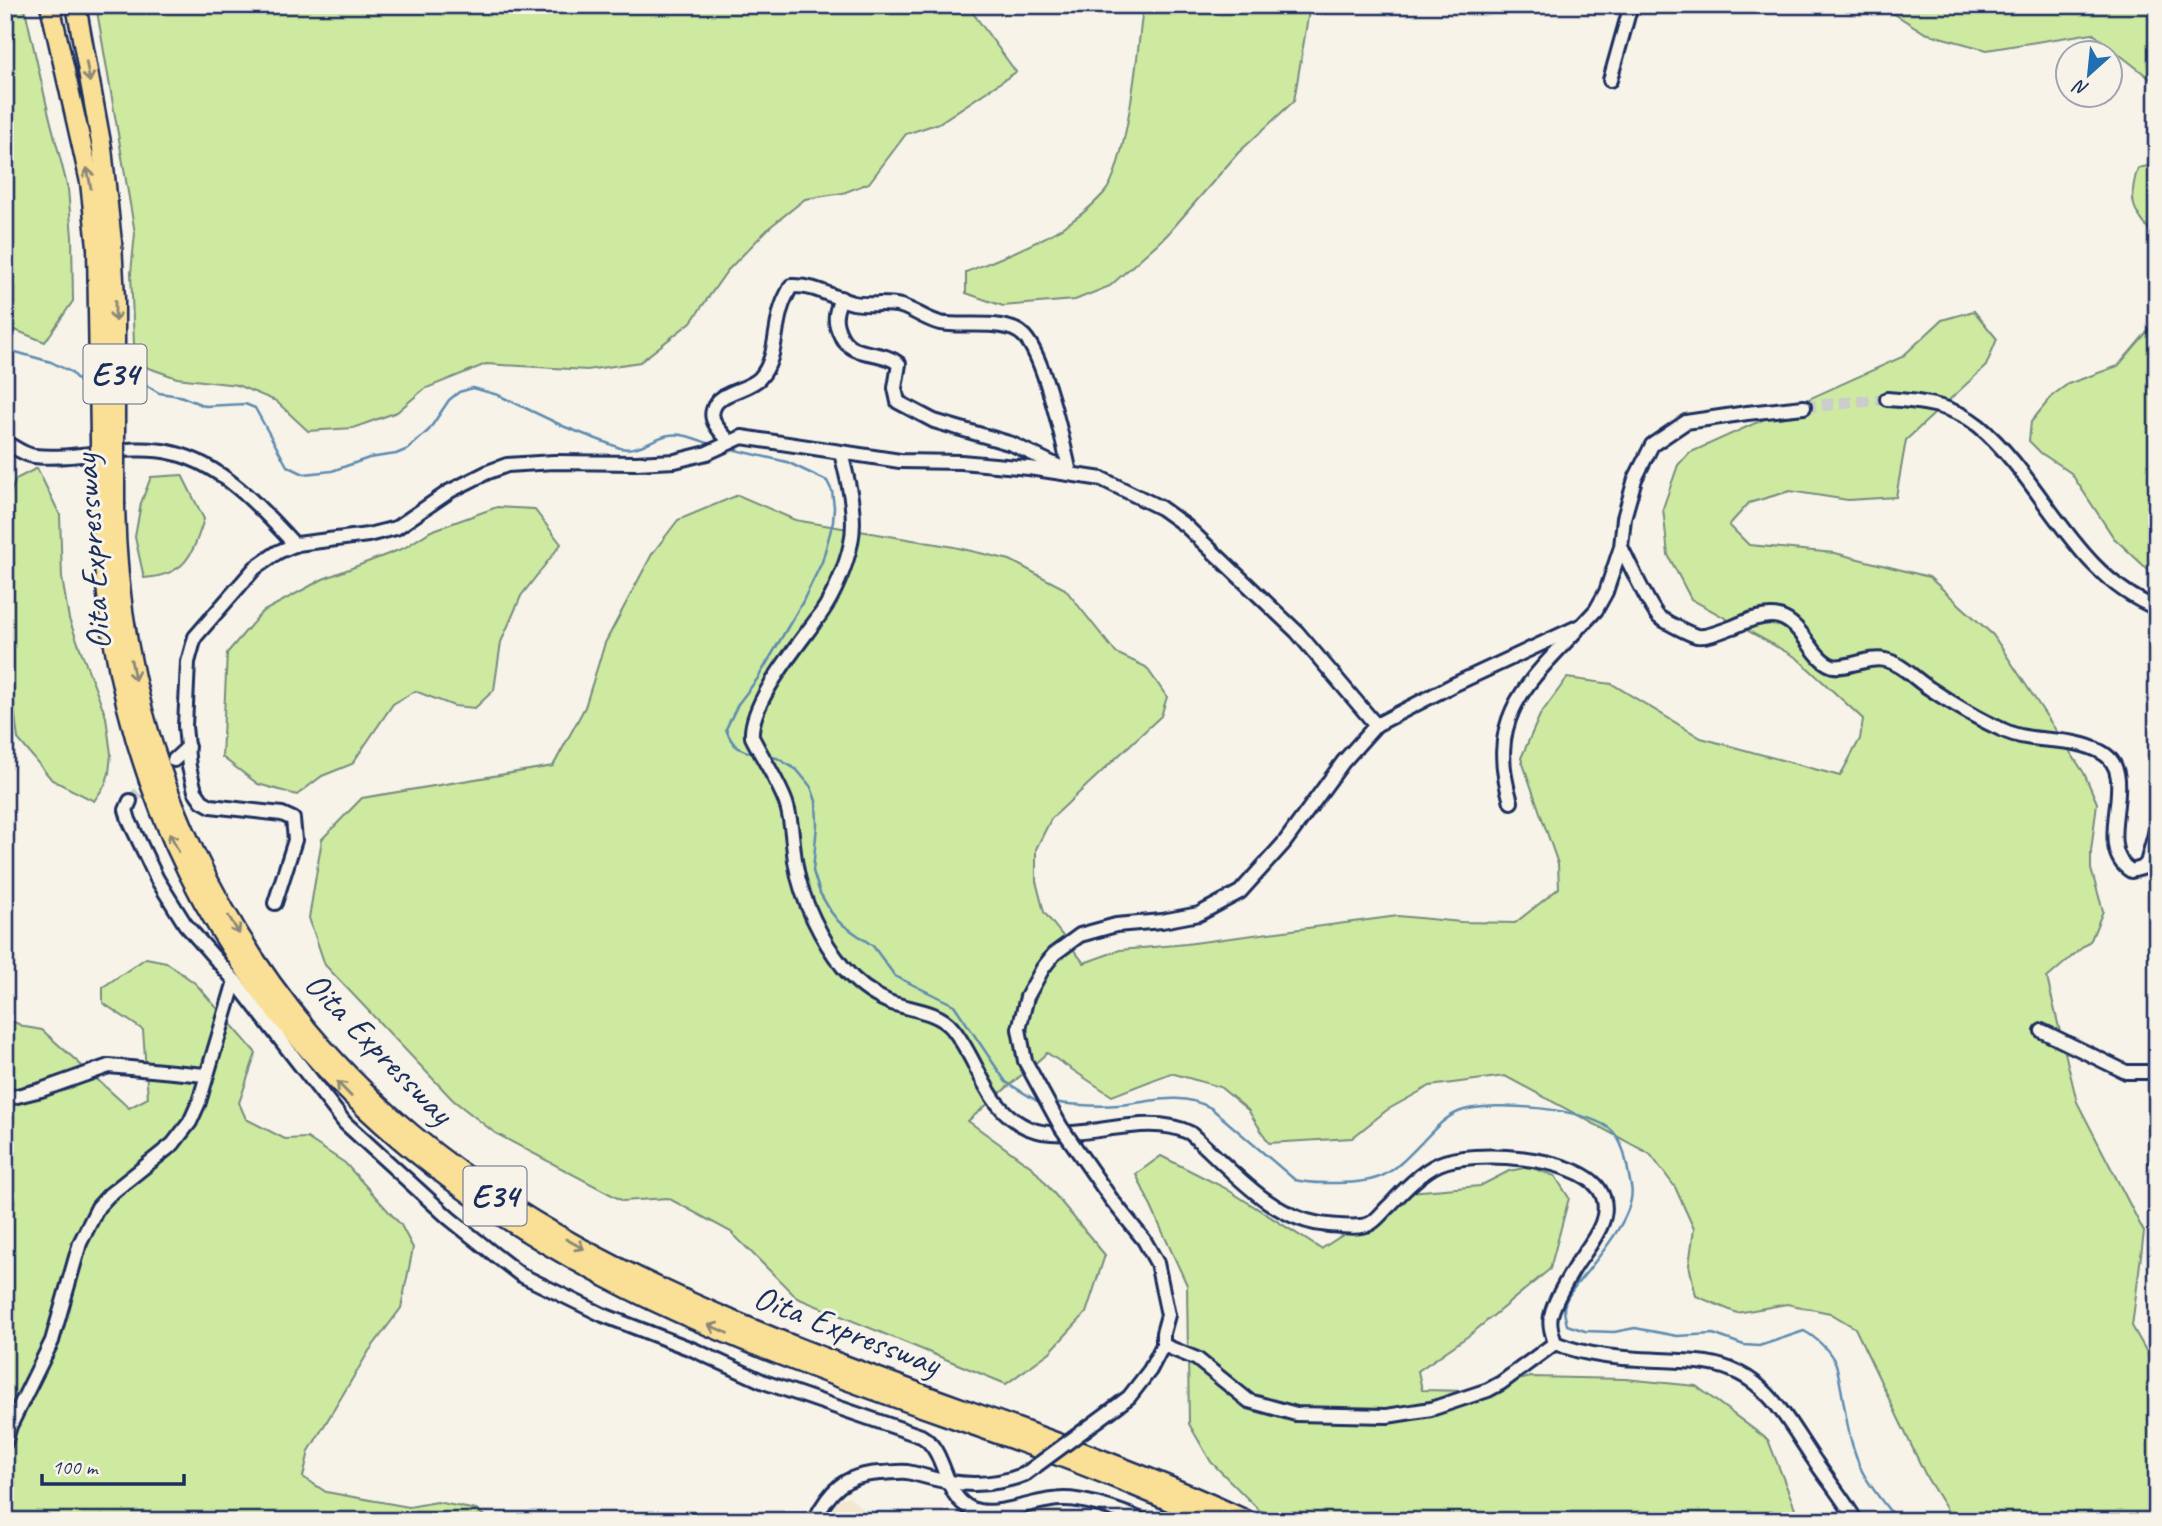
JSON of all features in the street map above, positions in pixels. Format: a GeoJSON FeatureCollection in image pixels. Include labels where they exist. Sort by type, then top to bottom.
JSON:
{"type":"FeatureCollection","features":[{"type":"Feature","properties":{"kind":"highway","name":"Oita Expressway"},"geometry":{"type":"LineString","coordinates":[[50,5],[105,244]]}},
{"type":"Feature","properties":{"kind":"highway","name":"Oita Expressway"},"geometry":{"type":"LineString","coordinates":[[76,5],[102,148],[108,614],[123,696],[147,775],[170,836],[229,946],[266,999],[302,1045],[349,1094],[402,1142],[465,1192],[569,1257],[652,1300],[746,1342],[839,1378],[1039,1448],[1216,1521]]}},
{"type":"Feature","properties":{"kind":"highway","name":"Oita Expressway"},"geometry":{"type":"LineString","coordinates":[[108,504],[121,608],[137,692],[159,769],[208,881],[242,939],[276,989],[314,1037],[412,1133],[519,1212],[658,1287],[752,1329],[843,1365],[1144,1475],[1248,1521]]}},
{"type":"Feature","properties":{"kind":"street"},"geometry":{"type":"LineString","coordinates":[[1609,80],[1631,5]]}},
{"type":"Feature","properties":{"kind":"street"},"geometry":{"type":"LineString","coordinates":[[730,442],[715,423],[713,409],[717,401],[756,382],[766,370],[782,303],[792,286],[801,285],[821,289],[868,306],[900,306],[938,323],[1005,327],[1023,335],[1044,377],[1070,473]]}},
{"type":"Feature","properties":{"kind":"street"},"geometry":{"type":"LineString","coordinates":[[841,298],[835,322],[848,347],[865,354],[891,358],[899,364],[895,388],[898,402],[934,421],[1012,444],[1070,473]]}},
{"type":"Feature","properties":{"kind":"street"},"geometry":{"type":"LineString","coordinates":[[1887,399],[1919,401],[1949,409],[1978,425],[2095,567],[2126,593],[2157,608]]}},
{"type":"Feature","properties":{"kind":"street"},"geometry":{"type":"LineString","coordinates":[[1511,803],[1503,771],[1508,718],[1529,681],[1596,610],[1606,592],[1620,547],[1624,518],[1635,479],[1652,445],[1686,422],[1804,407]]}},
{"type":"Feature","properties":{"kind":"street"},"geometry":{"type":"LineString","coordinates":[[275,903],[295,840],[293,820],[282,814],[222,809],[202,802],[195,791],[189,767],[185,726],[188,662],[195,637],[255,568],[278,552],[295,545],[368,536],[397,528],[450,491],[507,465],[675,461],[708,453],[741,437],[900,461],[961,463],[1070,473],[1102,479],[1161,508],[1185,526],[1297,632],[1376,725]]}},
{"type":"Feature","properties":{"kind":"street"},"geometry":{"type":"LineString","coordinates":[[7,445],[33,456],[147,449],[185,456],[216,472],[269,517],[295,545]]}},
{"type":"Feature","properties":{"kind":"street"},"geometry":{"type":"LineString","coordinates":[[841,453],[849,485],[852,518],[851,541],[842,571],[823,610],[771,683],[751,729],[752,737],[785,802],[796,869],[813,919],[843,966],[864,989],[892,1003],[937,1017],[949,1024],[964,1043],[979,1076],[1003,1111],[1028,1128],[1054,1133],[1159,1125],[1177,1127],[1190,1133],[1261,1198],[1304,1221],[1328,1226],[1372,1223],[1403,1191],[1437,1164],[1454,1160],[1474,1157],[1538,1160],[1563,1165],[1579,1173],[1599,1188],[1605,1204],[1603,1222],[1587,1253],[1574,1268],[1551,1314],[1550,1329],[1555,1343]]}},
{"type":"Feature","properties":{"kind":"street"},"geometry":{"type":"LineString","coordinates":[[1620,547],[1658,616],[1698,636],[1764,617],[1778,617],[1796,626],[1810,646],[1826,662],[1835,666],[1866,660],[1885,660],[1953,704],[2004,731],[2037,741],[2085,745],[2102,752],[2111,759],[2117,772],[2115,853],[2122,865],[2131,871],[2142,868],[2147,863],[2157,827]]}},
{"type":"Feature","properties":{"kind":"street"},"geometry":{"type":"LineString","coordinates":[[814,1521],[834,1491],[842,1483],[860,1474],[905,1472],[949,1482],[979,1484],[1005,1482],[1025,1474],[1129,1396],[1150,1370],[1163,1345],[1168,1315],[1157,1263],[1144,1240],[1111,1199],[1055,1116],[1025,1061],[1019,1029],[1027,997],[1054,954],[1080,935],[1115,925],[1162,921],[1199,914],[1240,892],[1284,843],[1343,762],[1376,725],[1431,695],[1582,625]]}},
{"type":"Feature","properties":{"kind":"street"},"geometry":{"type":"LineString","coordinates":[[174,760],[188,747]]}},
{"type":"Feature","properties":{"kind":"street"},"geometry":{"type":"LineString","coordinates":[[130,802],[126,810],[129,820],[168,897],[185,924],[235,981],[345,1123],[449,1218],[521,1275],[603,1315],[694,1350],[764,1382],[921,1436],[935,1449],[960,1500],[974,1510],[1001,1510],[1044,1501],[1075,1499],[1145,1521]]}},
{"type":"Feature","properties":{"kind":"street"},"geometry":{"type":"LineString","coordinates":[[5,1443],[10,1426],[52,1341],[80,1243],[98,1207],[109,1195],[173,1144],[190,1122],[199,1102],[205,1074],[235,981]]}},
{"type":"Feature","properties":{"kind":"street"},"geometry":{"type":"LineString","coordinates":[[2042,1031],[2126,1072],[2157,1072]]}},
{"type":"Feature","properties":{"kind":"street"},"geometry":{"type":"LineString","coordinates":[[5,1099],[41,1090],[109,1066],[205,1074]]}},
{"type":"Feature","properties":{"kind":"street"},"geometry":{"type":"LineString","coordinates":[[1163,1345],[1197,1359],[1249,1401],[1296,1414],[1387,1416],[1431,1409],[1488,1390],[1502,1383],[1555,1343]]}},
{"type":"Feature","properties":{"kind":"street"},"geometry":{"type":"LineString","coordinates":[[1555,1343],[1590,1355],[1701,1362],[1730,1369],[1758,1383],[1777,1403],[1856,1521]]}},
{"type":"Feature","properties":{"kind":"shaded area"},"geometry":{"type":"Polygon","coordinates":[[[849,1496],[875,1521],[824,1521],[832,1501],[849,1496]]]}},
{"type":"Feature","properties":{"kind":"shaded area"},"geometry":{"type":"Polygon","coordinates":[[[1050,1507],[1097,1521],[1016,1521],[1050,1507]]]}},
{"type":"Feature","properties":{"kind":"green space"},"geometry":{"type":"Polygon","coordinates":[[[5,5],[24,5],[68,189],[73,301],[45,342],[5,326],[5,5]]]}},
{"type":"Feature","properties":{"kind":"green space"},"geometry":{"type":"Polygon","coordinates":[[[96,5],[967,5],[1016,72],[939,123],[906,134],[869,183],[843,193],[805,199],[770,227],[727,271],[691,322],[640,362],[587,370],[486,364],[424,389],[397,412],[353,428],[308,431],[276,401],[237,385],[177,378],[146,367],[136,359],[131,273],[135,233],[96,5]]]}},
{"type":"Feature","properties":{"kind":"green space"},"geometry":{"type":"Polygon","coordinates":[[[1143,5],[1310,5],[1294,101],[1238,153],[1167,235],[1110,286],[1075,300],[1003,306],[966,293],[966,272],[1057,231],[1074,220],[1104,193],[1112,179],[1125,133],[1143,5]]]}},
{"type":"Feature","properties":{"kind":"green space"},"geometry":{"type":"Polygon","coordinates":[[[1880,5],[2157,5],[2157,84],[2124,58],[2124,38],[2098,38],[2092,33],[1987,50],[1925,33],[1880,5]]]}},
{"type":"Feature","properties":{"kind":"green space"},"geometry":{"type":"Polygon","coordinates":[[[2157,164],[2157,239],[2138,215],[2133,191],[2138,168],[2157,164]]]}},
{"type":"Feature","properties":{"kind":"green space"},"geometry":{"type":"Polygon","coordinates":[[[1974,311],[1997,339],[1986,366],[1906,440],[1896,497],[1848,500],[1790,491],[1749,503],[1729,525],[1749,545],[1835,553],[1929,577],[1993,635],[2084,773],[2097,803],[2091,869],[2103,911],[2091,940],[2047,978],[2077,1102],[2144,1232],[2132,1326],[2157,1370],[2157,1521],[1954,1521],[1927,1478],[1855,1328],[1830,1313],[1787,1304],[1737,1313],[1696,1296],[1689,1265],[1694,1229],[1675,1187],[1650,1154],[1505,1076],[1430,1086],[1387,1110],[1352,1138],[1269,1143],[1248,1110],[1220,1087],[1171,1073],[1112,1096],[1047,1053],[968,1121],[1033,1168],[1105,1255],[1086,1313],[1050,1352],[1006,1384],[797,1298],[731,1232],[668,1198],[623,1201],[495,1133],[453,1100],[325,965],[309,918],[322,839],[362,798],[553,766],[585,707],[605,643],[652,554],[678,520],[738,495],[795,520],[954,547],[1010,560],[1065,589],[1116,653],[1146,667],[1167,697],[1161,716],[1051,819],[1036,849],[1036,881],[1044,912],[1084,963],[1120,950],[1398,916],[1461,922],[1515,923],[1559,888],[1558,864],[1521,758],[1540,715],[1567,678],[1612,684],[1701,738],[1840,776],[1860,739],[1863,719],[1797,658],[1691,599],[1668,555],[1663,508],[1678,465],[1689,453],[1902,357],[1942,320],[1974,311]]]}},
{"type":"Feature","properties":{"kind":"green space"},"geometry":{"type":"Polygon","coordinates":[[[2157,320],[2157,578],[2114,538],[2071,473],[2041,453],[2029,441],[2031,422],[2053,395],[2068,384],[2118,366],[2157,320]]]}},
{"type":"Feature","properties":{"kind":"green space"},"geometry":{"type":"Polygon","coordinates":[[[37,468],[60,515],[62,578],[69,619],[106,717],[111,754],[109,773],[105,785],[94,801],[52,780],[18,739],[5,637],[5,507],[16,479],[37,468]]]}},
{"type":"Feature","properties":{"kind":"green space"},"geometry":{"type":"Polygon","coordinates":[[[182,475],[204,519],[200,532],[191,553],[178,568],[169,573],[144,578],[135,537],[141,503],[151,477],[182,475]]]}},
{"type":"Feature","properties":{"kind":"green space"},"geometry":{"type":"Polygon","coordinates":[[[497,507],[534,509],[561,544],[521,596],[501,642],[494,690],[475,708],[454,706],[415,691],[393,704],[352,764],[322,776],[297,795],[258,784],[222,757],[227,653],[262,612],[323,579],[404,548],[431,531],[497,507]]]}},
{"type":"Feature","properties":{"kind":"green space"},"geometry":{"type":"Polygon","coordinates":[[[146,958],[166,962],[196,984],[256,1053],[239,1103],[246,1119],[285,1139],[307,1138],[345,1163],[401,1225],[413,1248],[401,1308],[369,1351],[309,1451],[303,1477],[326,1492],[409,1507],[437,1502],[476,1510],[492,1521],[5,1521],[5,1018],[25,1027],[42,1030],[129,1108],[148,1098],[143,1030],[103,1003],[103,987],[146,958]]]}},
{"type":"Feature","properties":{"kind":"green space"},"geometry":{"type":"Polygon","coordinates":[[[1161,1156],[1225,1188],[1321,1249],[1409,1192],[1480,1186],[1509,1171],[1529,1167],[1555,1176],[1569,1198],[1550,1269],[1471,1334],[1418,1371],[1422,1390],[1471,1391],[1531,1377],[1625,1379],[1696,1386],[1768,1440],[1800,1521],[1287,1521],[1259,1510],[1211,1462],[1189,1424],[1187,1285],[1136,1174],[1161,1156]]]}},
{"type":"Feature","properties":{"kind":"waterway"},"geometry":{"type":"LineString","coordinates":[[5,349],[51,362],[71,372],[91,396]]}},
{"type":"Feature","properties":{"kind":"waterway"},"geometry":{"type":"LineString","coordinates":[[123,389],[139,381],[159,393],[180,396],[205,406],[245,404],[255,408],[287,466],[304,474],[332,471],[369,458],[396,454],[408,449],[429,430],[449,400],[459,392],[473,388],[498,395],[565,427],[620,448],[633,448],[674,434],[714,445]]}},
{"type":"Feature","properties":{"kind":"waterway"},"geometry":{"type":"LineString","coordinates":[[727,448],[787,462],[827,481],[832,491],[834,507],[833,522],[822,562],[802,603],[758,678],[738,704],[726,729],[737,747],[757,754]]}},
{"type":"Feature","properties":{"kind":"waterway"},"geometry":{"type":"LineString","coordinates":[[767,756],[777,758],[797,770],[811,787],[816,801],[817,824],[813,871],[820,893],[831,912],[839,922],[873,946],[895,976],[954,1005],[1006,1082],[1037,1101],[1042,1101]]}},
{"type":"Feature","properties":{"kind":"waterway"},"geometry":{"type":"LineString","coordinates":[[1052,1102],[1102,1106],[1177,1099],[1199,1103],[1211,1108],[1295,1180],[1316,1183],[1353,1183],[1385,1174],[1403,1161],[1441,1123],[1464,1110],[1517,1106],[1560,1111],[1596,1121],[1609,1128],[1619,1140],[1631,1196],[1629,1208],[1616,1232],[1567,1299],[1564,1309],[1567,1325],[1585,1331],[1614,1332],[1635,1328],[1677,1336],[1713,1334],[1744,1345],[1759,1346],[1804,1331],[1823,1345],[1836,1364],[1857,1459],[1870,1485],[1898,1521]]}},
{"type":"Feature","properties":{"kind":"tunnel"},"geometry":{"type":"LineString","coordinates":[[1804,407],[1887,399]]}},
{"type":"Feature","properties":{"kind":"tunnel"},"geometry":{"type":"LineString","coordinates":[[130,801],[155,778]]}}]}
